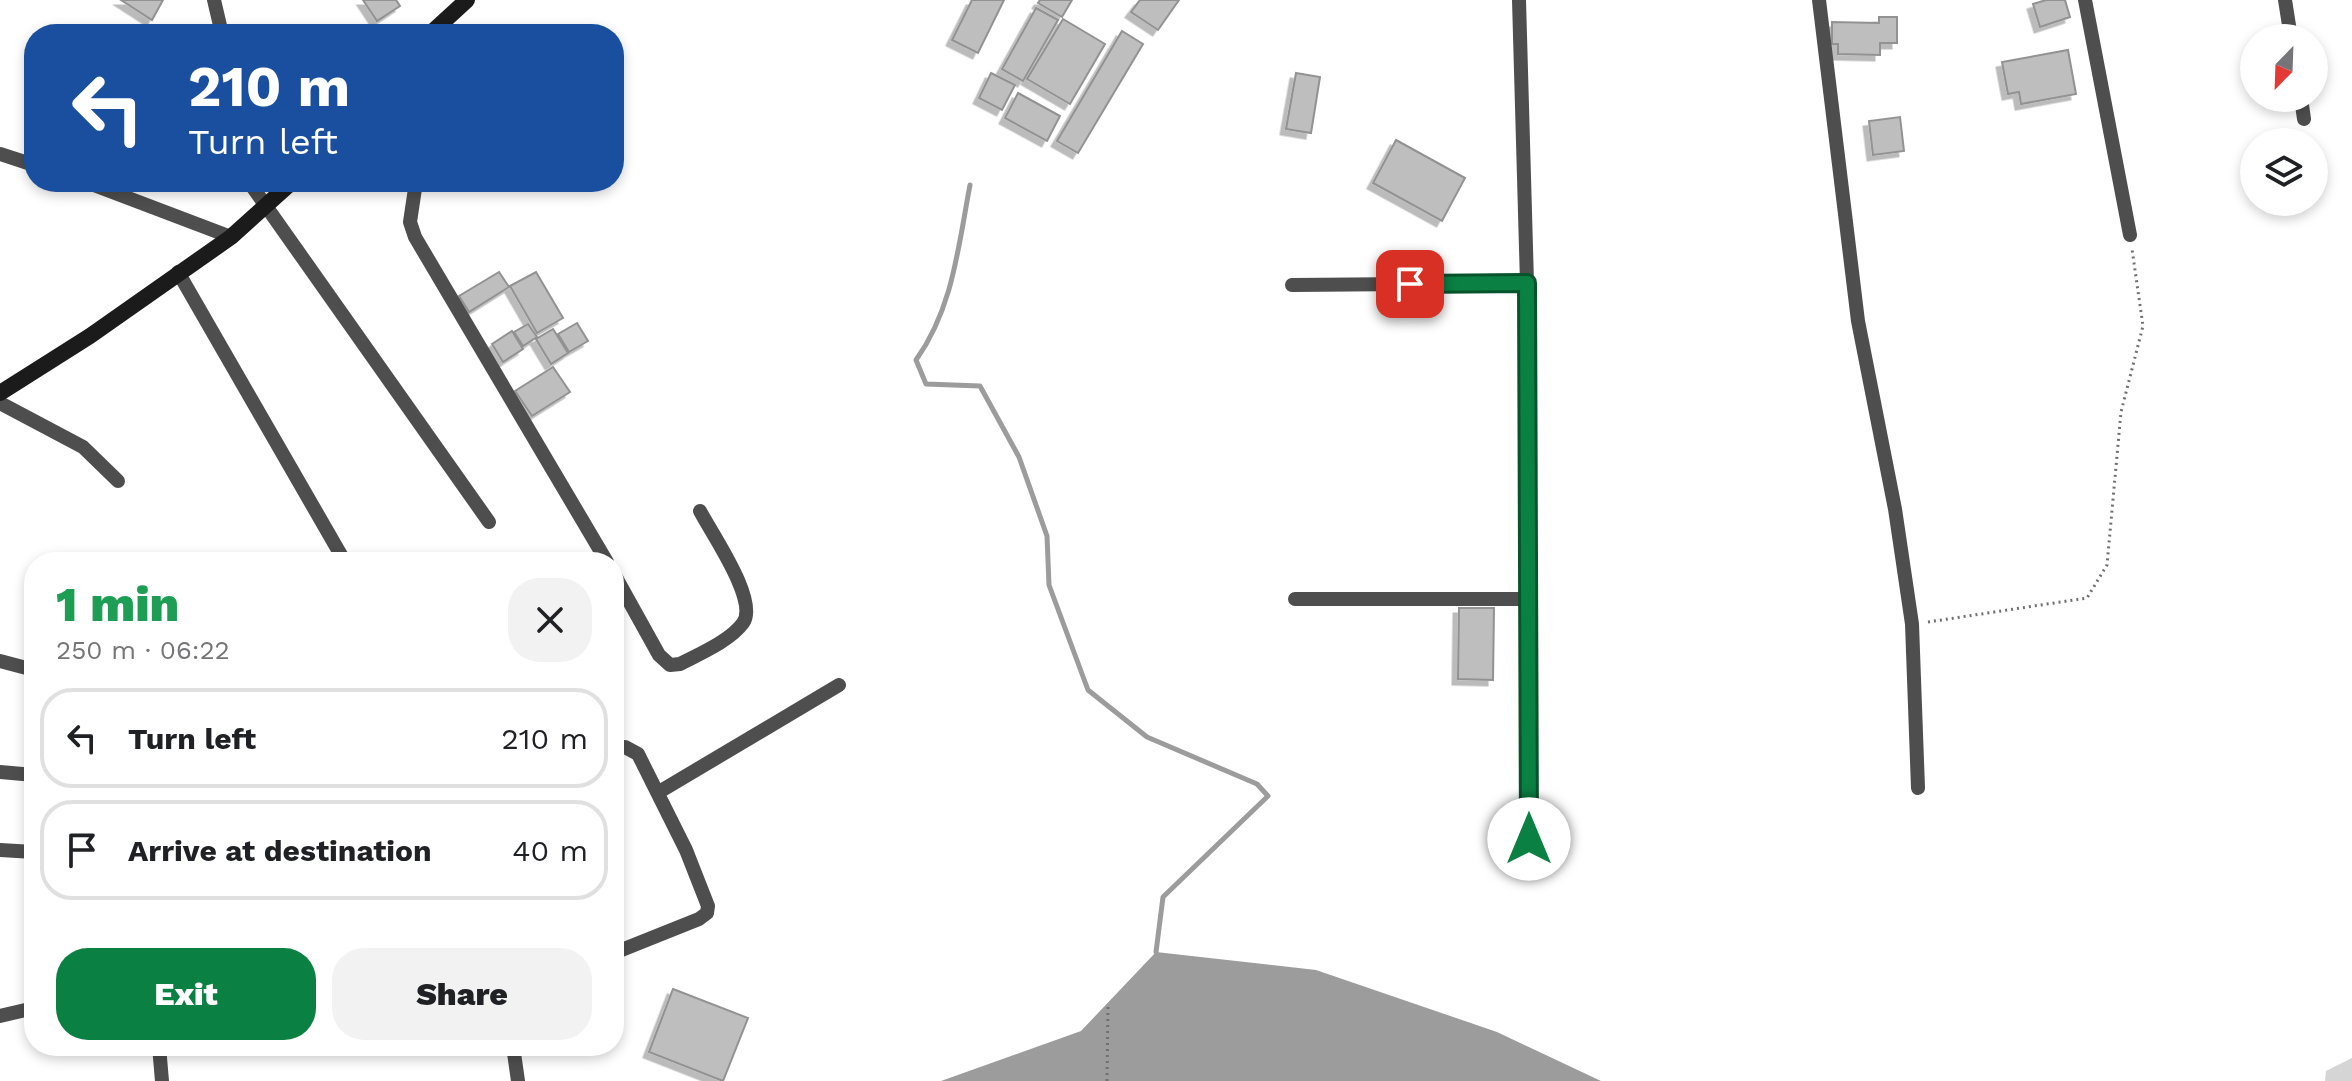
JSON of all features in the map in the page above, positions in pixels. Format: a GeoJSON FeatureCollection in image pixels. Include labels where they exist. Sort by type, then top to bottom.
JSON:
{"type":"FeatureCollection","features":[{"type":"Feature","properties":{"kind":"street"},"geometry":{"type":"LineString","coordinates":[[214,0],[220,24]]}},
{"type":"Feature","properties":{"kind":"street"},"geometry":{"type":"LineString","coordinates":[[441,24],[467,0]]}},
{"type":"Feature","properties":{"kind":"street"},"geometry":{"type":"LineString","coordinates":[[1519,0],[1527,283],[1529,839]]}},
{"type":"Feature","properties":{"kind":"street"},"geometry":{"type":"LineString","coordinates":[[1819,0],[1858,321],[1895,509],[1912,624],[1918,788]]}},
{"type":"Feature","properties":{"kind":"street"},"geometry":{"type":"LineString","coordinates":[[2085,0],[2130,235]]}},
{"type":"Feature","properties":{"kind":"street"},"geometry":{"type":"LineString","coordinates":[[2285,0],[2289,24]]}},
{"type":"Feature","properties":{"kind":"street"},"geometry":{"type":"LineString","coordinates":[[2303,112],[2304,119]]}},
{"type":"Feature","properties":{"kind":"street"},"geometry":{"type":"LineString","coordinates":[[0,154],[24,162]]}},
{"type":"Feature","properties":{"kind":"street"},"geometry":{"type":"LineString","coordinates":[[112,192],[231,237]]}},
{"type":"Feature","properties":{"kind":"street"},"geometry":{"type":"LineString","coordinates":[[256,192],[489,522]]}},
{"type":"Feature","properties":{"kind":"street"},"geometry":{"type":"LineString","coordinates":[[0,393],[90,336],[231,237],[282,192]]}},
{"type":"Feature","properties":{"kind":"street"},"geometry":{"type":"LineString","coordinates":[[414,192],[410,222],[415,237],[601,552]]}},
{"type":"Feature","properties":{"kind":"street"},"geometry":{"type":"LineString","coordinates":[[178,272],[339,552]]}},
{"type":"Feature","properties":{"kind":"street"},"geometry":{"type":"LineString","coordinates":[[1292,285],[1527,283]]}},
{"type":"Feature","properties":{"kind":"street"},"geometry":{"type":"LineString","coordinates":[[0,403],[83,447],[118,481]]}},
{"type":"Feature","properties":{"kind":"street"},"geometry":{"type":"LineString","coordinates":[[624,592],[659,655],[670,665],[680,664],[735,631],[746,620],[748,600],[700,511]]}},
{"type":"Feature","properties":{"kind":"street"},"geometry":{"type":"LineString","coordinates":[[1295,599],[1530,599]]}},
{"type":"Feature","properties":{"kind":"street"},"geometry":{"type":"LineString","coordinates":[[0,661],[24,667]]}},
{"type":"Feature","properties":{"kind":"street"},"geometry":{"type":"LineString","coordinates":[[659,792],[839,685]]}},
{"type":"Feature","properties":{"kind":"street"},"geometry":{"type":"LineString","coordinates":[[624,747],[638,754],[659,792],[702,886],[708,910],[699,919],[624,949]]}},
{"type":"Feature","properties":{"kind":"street"},"geometry":{"type":"LineString","coordinates":[[0,772],[24,774]]}},
{"type":"Feature","properties":{"kind":"street"},"geometry":{"type":"LineString","coordinates":[[0,850],[24,851]]}},
{"type":"Feature","properties":{"kind":"street"},"geometry":{"type":"LineString","coordinates":[[0,1016],[24,1010]]}},
{"type":"Feature","properties":{"kind":"street"},"geometry":{"type":"LineString","coordinates":[[160,1056],[162,1081]]}},
{"type":"Feature","properties":{"kind":"street"},"geometry":{"type":"LineString","coordinates":[[514,1056],[518,1081]]}},
{"type":"Feature","properties":{"kind":"path"},"geometry":{"type":"LineString","coordinates":[[1912,624],[2087,598],[2107,565],[2121,412],[2143,326],[2130,235]]}},
{"type":"Feature","properties":{"kind":"path"},"geometry":{"type":"LineString","coordinates":[[1107,1081],[1108,1005]]}},
{"type":"Feature","properties":{"kind":"shaded area"},"geometry":{"type":"Polygon","coordinates":[[[1156,952],[1316,970],[1497,1032],[1601,1081],[941,1081],[1081,1031],[1156,952]]]}},
{"type":"Feature","properties":{"kind":"shaded area"},"geometry":{"type":"Polygon","coordinates":[[[2352,1058],[2352,1081],[2325,1081],[2326,1071],[2352,1058]]]}},
{"type":"Feature","properties":{"kind":"building"},"geometry":{"type":"Polygon","coordinates":[[[121,0],[163,0],[152,20],[121,0]]]}},
{"type":"Feature","properties":{"kind":"building"},"geometry":{"type":"Polygon","coordinates":[[[363,0],[396,0],[400,6],[377,21],[363,0]]]}},
{"type":"Feature","properties":{"kind":"building"},"geometry":{"type":"Polygon","coordinates":[[[972,0],[1004,0],[978,53],[952,40],[972,0]]]}},
{"type":"Feature","properties":{"kind":"building"},"geometry":{"type":"Polygon","coordinates":[[[1040,0],[1072,0],[1062,17],[1038,3],[1040,0]]]}},
{"type":"Feature","properties":{"kind":"building"},"geometry":{"type":"Polygon","coordinates":[[[1140,0],[1179,0],[1158,30],[1131,12],[1140,0]]]}},
{"type":"Feature","properties":{"kind":"building"},"geometry":{"type":"Polygon","coordinates":[[[2065,0],[2070,17],[2040,27],[2033,4],[2065,0]]]}},
{"type":"Feature","properties":{"kind":"building"},"geometry":{"type":"Polygon","coordinates":[[[1036,8],[1058,20],[1023,81],[1002,69],[1036,8]]]}},
{"type":"Feature","properties":{"kind":"building"},"geometry":{"type":"Polygon","coordinates":[[[1879,17],[1897,17],[1897,43],[1880,43],[1880,55],[1838,54],[1838,44],[1832,44],[1832,22],[1879,23],[1879,17]]]}},
{"type":"Feature","properties":{"kind":"building"},"geometry":{"type":"Polygon","coordinates":[[[1063,19],[1105,44],[1070,104],[1027,79],[1063,19]]]}},
{"type":"Feature","properties":{"kind":"building"},"geometry":{"type":"Polygon","coordinates":[[[1122,31],[1143,44],[1078,153],[1057,141],[1122,31]]]}},
{"type":"Feature","properties":{"kind":"building"},"geometry":{"type":"Polygon","coordinates":[[[2068,50],[2076,94],[2021,104],[2019,92],[2008,94],[2002,62],[2068,50]]]}},
{"type":"Feature","properties":{"kind":"building"},"geometry":{"type":"Polygon","coordinates":[[[991,73],[1015,85],[1002,110],[979,98],[991,73]]]}},
{"type":"Feature","properties":{"kind":"building"},"geometry":{"type":"Polygon","coordinates":[[[1296,73],[1320,77],[1311,133],[1286,129],[1296,73]]]}},
{"type":"Feature","properties":{"kind":"building"},"geometry":{"type":"Polygon","coordinates":[[[1018,93],[1060,116],[1047,141],[1005,118],[1018,93]]]}},
{"type":"Feature","properties":{"kind":"building"},"geometry":{"type":"Polygon","coordinates":[[[1900,117],[1904,151],[1873,155],[1869,121],[1900,117]]]}},
{"type":"Feature","properties":{"kind":"building"},"geometry":{"type":"Polygon","coordinates":[[[1396,140],[1465,178],[1442,221],[1373,183],[1396,140]]]}},
{"type":"Feature","properties":{"kind":"building"},"geometry":{"type":"Polygon","coordinates":[[[499,272],[509,287],[469,312],[459,296],[499,272]]]}},
{"type":"Feature","properties":{"kind":"building"},"geometry":{"type":"Polygon","coordinates":[[[536,272],[563,318],[537,333],[510,286],[536,272]]]}},
{"type":"Feature","properties":{"kind":"building"},"geometry":{"type":"Polygon","coordinates":[[[577,323],[588,341],[569,352],[558,334],[577,323]]]}},
{"type":"Feature","properties":{"kind":"building"},"geometry":{"type":"Polygon","coordinates":[[[528,324],[537,337],[523,346],[514,332],[528,324]]]}},
{"type":"Feature","properties":{"kind":"building"},"geometry":{"type":"Polygon","coordinates":[[[553,329],[568,353],[551,364],[536,339],[553,329]]]}},
{"type":"Feature","properties":{"kind":"building"},"geometry":{"type":"Polygon","coordinates":[[[512,331],[523,349],[503,362],[492,344],[512,331]]]}},
{"type":"Feature","properties":{"kind":"building"},"geometry":{"type":"Polygon","coordinates":[[[553,367],[570,392],[532,416],[515,391],[553,367]]]}},
{"type":"Feature","properties":{"kind":"building"},"geometry":{"type":"Polygon","coordinates":[[[1459,608],[1494,608],[1493,680],[1458,679],[1459,608]]]}},
{"type":"Feature","properties":{"kind":"building"},"geometry":{"type":"Polygon","coordinates":[[[673,989],[748,1018],[723,1081],[649,1052],[673,989]]]}},
{"type":"Feature","properties":{"kind":"waterway"},"geometry":{"type":"LineString","coordinates":[[970,185],[946,298],[916,360],[926,384],[980,386],[1019,457],[1047,536],[1049,585],[1088,690],[1147,737],[1257,784],[1268,796],[1163,897],[1156,952]]}},
{"type":"Feature","properties":{"kind":"route"},"geometry":{"type":"LineString","coordinates":[[1410,284],[1527,283],[1529,839]]}}]}
